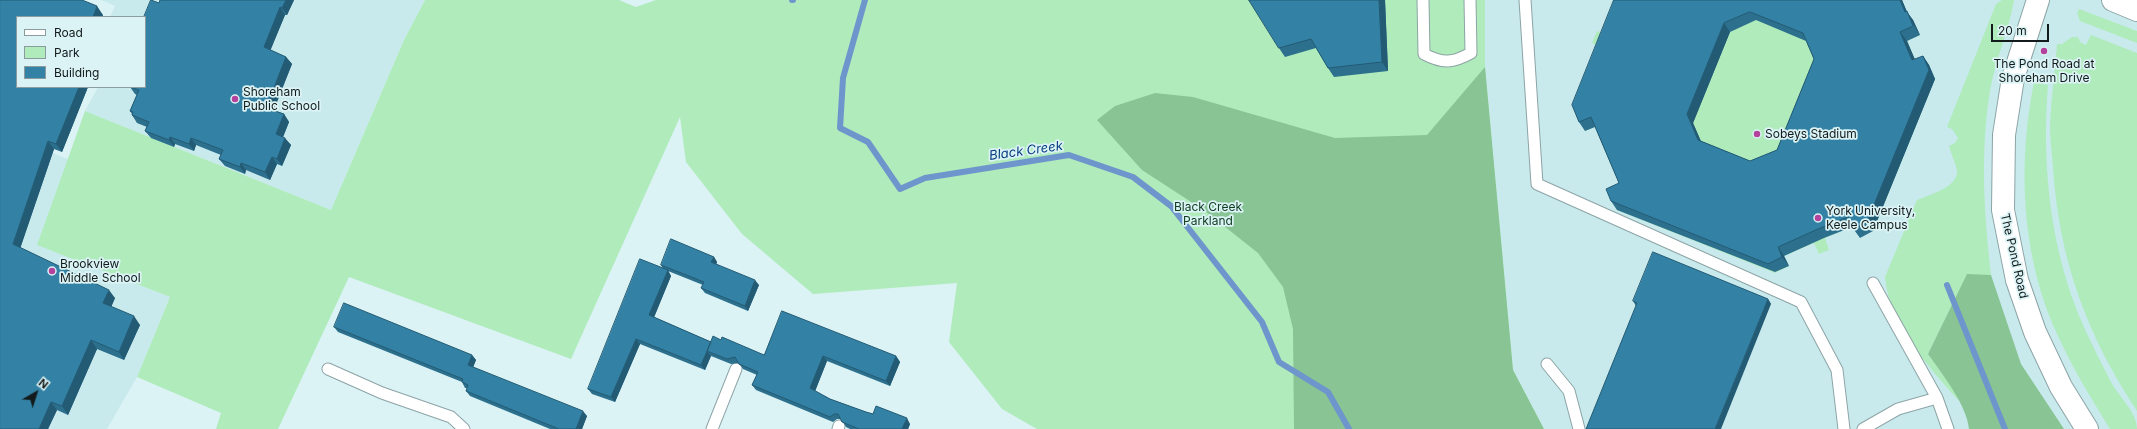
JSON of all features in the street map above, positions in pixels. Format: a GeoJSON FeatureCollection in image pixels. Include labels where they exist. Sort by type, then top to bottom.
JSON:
{"type":"FeatureCollection","features":[{"type":"Feature","properties":{"kind":"street","name":"The Pond Road"},"geometry":{"type":"LineString","coordinates":[[2038,0],[2013,78],[2004,135],[2003,210],[2017,280],[2035,332],[2061,387],[2087,429]]}},
{"type":"Feature","properties":{"kind":"street"},"geometry":{"type":"LineString","coordinates":[[2113,0],[2137,10]]}},
{"type":"Feature","properties":{"kind":"lane"},"geometry":{"type":"LineString","coordinates":[[1423,0],[1424,54],[1438,61],[1459,60],[1471,53],[1470,0]]}},
{"type":"Feature","properties":{"kind":"lane"},"geometry":{"type":"LineString","coordinates":[[1525,0],[1537,184],[1801,302],[1837,370],[1844,429]]}},
{"type":"Feature","properties":{"kind":"lane"},"geometry":{"type":"LineString","coordinates":[[1873,283],[1937,398],[1948,429]]}},
{"type":"Feature","properties":{"kind":"lane"},"geometry":{"type":"LineString","coordinates":[[1547,364],[1569,391],[1579,429]]}},
{"type":"Feature","properties":{"kind":"lane"},"geometry":{"type":"LineString","coordinates":[[328,369],[382,393],[451,417],[464,429]]}},
{"type":"Feature","properties":{"kind":"lane"},"geometry":{"type":"LineString","coordinates":[[712,429],[736,369]]}},
{"type":"Feature","properties":{"kind":"lane"},"geometry":{"type":"LineString","coordinates":[[1863,429],[1898,409],[1937,398]]}},
{"type":"Feature","properties":{"kind":"shaded area","name":"Shoreham Public School"},"geometry":{"type":"Polygon","coordinates":[[[101,0],[425,0],[404,40],[331,210],[85,111],[97,88],[146,88],[146,16],[110,16],[115,6],[101,0]]]}},
{"type":"Feature","properties":{"kind":"shaded area","name":"York University, Keele Campus"},"geometry":{"type":"Polygon","coordinates":[[[1485,0],[2137,0],[2137,429],[1544,429],[1513,370],[1485,67],[1485,0]]]}},
{"type":"Feature","properties":{"kind":"shaded area","name":"Brookview Middle School"},"geometry":{"type":"Polygon","coordinates":[[[0,132],[68,159],[38,245],[170,297],[137,377],[107,429],[0,429],[0,132]]]}},
{"type":"Feature","properties":{"kind":"green space","name":"Black Creek Parkland"},"geometry":{"type":"Polygon","coordinates":[[[425,0],[619,0],[636,7],[656,0],[1485,0],[1485,67],[1513,370],[1544,429],[1037,429],[1002,409],[949,342],[957,283],[813,294],[742,234],[686,162],[680,117],[571,359],[349,277],[278,429],[216,429],[221,413],[137,377],[170,297],[37,245],[85,111],[331,210],[404,40],[425,0]]]}},
{"type":"Feature","properties":{"kind":"green space","name":"Sobeys Stadium"},"geometry":{"type":"Polygon","coordinates":[[[1625,0],[1901,25],[1913,20],[1920,35],[1907,41],[1919,69],[1935,79],[1873,231],[1854,226],[1825,238],[1829,250],[1819,254],[1814,243],[1784,256],[1789,266],[1775,273],[1617,210],[1612,198],[1625,192],[1597,126],[1585,131],[1578,113],[1604,48],[1592,43],[1597,31],[1610,36],[1625,0]]]}},
{"type":"Feature","properties":{"kind":"green space"},"geometry":{"type":"Polygon","coordinates":[[[2002,0],[2014,0],[2009,23],[1992,79],[1985,137],[1984,183],[1986,229],[1991,275],[1967,275],[1928,354],[1955,391],[1958,400],[1934,373],[1902,328],[1888,295],[1885,277],[1917,200],[1942,190],[1953,181],[1956,176],[1957,170],[1949,146],[1955,143],[1958,138],[1952,129],[1947,127],[1996,4],[2002,0]]]}},
{"type":"Feature","properties":{"kind":"green space"},"geometry":{"type":"Polygon","coordinates":[[[2079,9],[2137,31],[2137,43],[2080,21],[2077,13],[2079,9]]]}},
{"type":"Feature","properties":{"kind":"green space"},"geometry":{"type":"Polygon","coordinates":[[[2091,35],[2137,53],[2137,411],[2119,383],[2104,354],[2078,296],[2069,265],[2056,202],[2050,126],[2057,44],[2062,44],[2072,37],[2078,37],[2080,42],[2086,45],[2091,35]]]}},
{"type":"Feature","properties":{"kind":"green space"},"geometry":{"type":"Polygon","coordinates":[[[1485,67],[1513,370],[1544,429],[1294,429],[1293,329],[1283,287],[1258,253],[1205,211],[1142,170],[1097,120],[1115,106],[1155,93],[1193,97],[1335,138],[1427,135],[1485,67]]]}},
{"type":"Feature","properties":{"kind":"green space"},"geometry":{"type":"Polygon","coordinates":[[[2034,82],[2048,85],[2046,113],[2047,170],[2059,254],[2067,281],[2088,337],[2114,388],[2131,411],[2137,429],[2110,429],[2066,352],[2053,325],[2042,296],[2034,266],[2026,205],[2026,143],[2034,82]]]}},
{"type":"Feature","properties":{"kind":"green space"},"geometry":{"type":"Polygon","coordinates":[[[1967,274],[1991,275],[2021,364],[2064,429],[1969,429],[1964,410],[1959,400],[1947,380],[1928,354],[1967,274]]]}},
{"type":"Feature","properties":{"kind":"building","name":"Brookview Middle School"},"geometry":{"type":"Polygon","coordinates":[[[0,0],[82,0],[97,6],[93,16],[16,16],[16,88],[79,88],[56,144],[48,141],[13,244],[109,290],[103,303],[134,316],[119,352],[91,340],[62,406],[51,402],[39,429],[0,429],[0,0]]]}},
{"type":"Feature","properties":{"kind":"building"},"geometry":{"type":"Polygon","coordinates":[[[151,0],[159,3],[160,0],[286,0],[282,8],[280,7],[264,47],[286,57],[266,108],[284,114],[276,134],[285,138],[277,159],[272,157],[265,172],[241,163],[240,167],[219,159],[223,150],[191,138],[189,144],[170,137],[169,140],[145,131],[149,122],[132,115],[133,112],[130,111],[139,90],[133,88],[146,88],[146,16],[144,16],[151,0]]]}},
{"type":"Feature","properties":{"kind":"building"},"geometry":{"type":"Polygon","coordinates":[[[1249,0],[1379,0],[1382,62],[1328,68],[1311,39],[1279,48],[1249,0]]]}},
{"type":"Feature","properties":{"kind":"building","name":"Sobeys Stadium"},"geometry":{"type":"Polygon","coordinates":[[[1614,0],[1900,0],[1905,12],[1907,11],[1913,26],[1900,32],[1912,60],[1923,56],[1929,70],[1867,222],[1853,229],[1848,217],[1818,229],[1778,247],[1782,257],[1768,264],[1611,201],[1606,189],[1619,183],[1591,117],[1579,122],[1572,105],[1614,0]],[[1750,12],[1724,23],[1687,114],[1698,140],[1750,161],[1777,150],[1814,59],[1803,33],[1750,12]]]}},
{"type":"Feature","properties":{"kind":"building"},"geometry":{"type":"Polygon","coordinates":[[[671,239],[714,257],[711,262],[755,280],[745,306],[701,288],[704,282],[661,265],[671,239]]]}},
{"type":"Feature","properties":{"kind":"building"},"geometry":{"type":"Polygon","coordinates":[[[1653,252],[1768,299],[1715,429],[1586,429],[1637,303],[1633,301],[1653,252]]]}},
{"type":"Feature","properties":{"kind":"building"},"geometry":{"type":"Polygon","coordinates":[[[640,259],[668,270],[649,315],[711,342],[701,365],[636,339],[611,397],[588,389],[640,259]]]}},
{"type":"Feature","properties":{"kind":"building"},"geometry":{"type":"Polygon","coordinates":[[[344,303],[472,355],[468,365],[583,411],[576,429],[559,429],[466,391],[468,385],[462,382],[463,379],[334,327],[344,303]]]}},
{"type":"Feature","properties":{"kind":"building"},"geometry":{"type":"Polygon","coordinates":[[[782,311],[896,356],[886,381],[823,356],[810,388],[830,399],[866,412],[873,414],[876,406],[907,418],[902,429],[859,429],[842,422],[838,414],[834,414],[830,417],[752,385],[758,372],[739,364],[735,357],[727,359],[707,351],[713,336],[721,340],[722,337],[764,355],[782,311]]]}},
{"type":"Feature","properties":{"kind":"waterway","name":"Black Creek"},"geometry":{"type":"LineString","coordinates":[[865,0],[843,78],[840,128],[868,142],[900,189],[925,178],[1069,155],[1133,177],[1171,206],[1262,322],[1279,362],[1328,392],[1349,429]]}},
{"type":"Feature","properties":{"kind":"waterway"},"geometry":{"type":"LineString","coordinates":[[1947,285],[2005,429]]}},
{"type":"Feature","properties":{"kind":"place","name":"The Pond Road at Shoreham Drive"},"geometry":{"type":"Point","coordinates":[2044,51]}},
{"type":"Feature","properties":{"kind":"place","name":"Shoreham Public School"},"geometry":{"type":"Point","coordinates":[235,99]}},
{"type":"Feature","properties":{"kind":"place","name":"Sobeys Stadium"},"geometry":{"type":"Point","coordinates":[1757,134]}},
{"type":"Feature","properties":{"kind":"place","name":"York University, Keele Campus"},"geometry":{"type":"Point","coordinates":[1818,218]}},
{"type":"Feature","properties":{"kind":"place","name":"Brookview Middle School"},"geometry":{"type":"Point","coordinates":[52,271]}}]}
